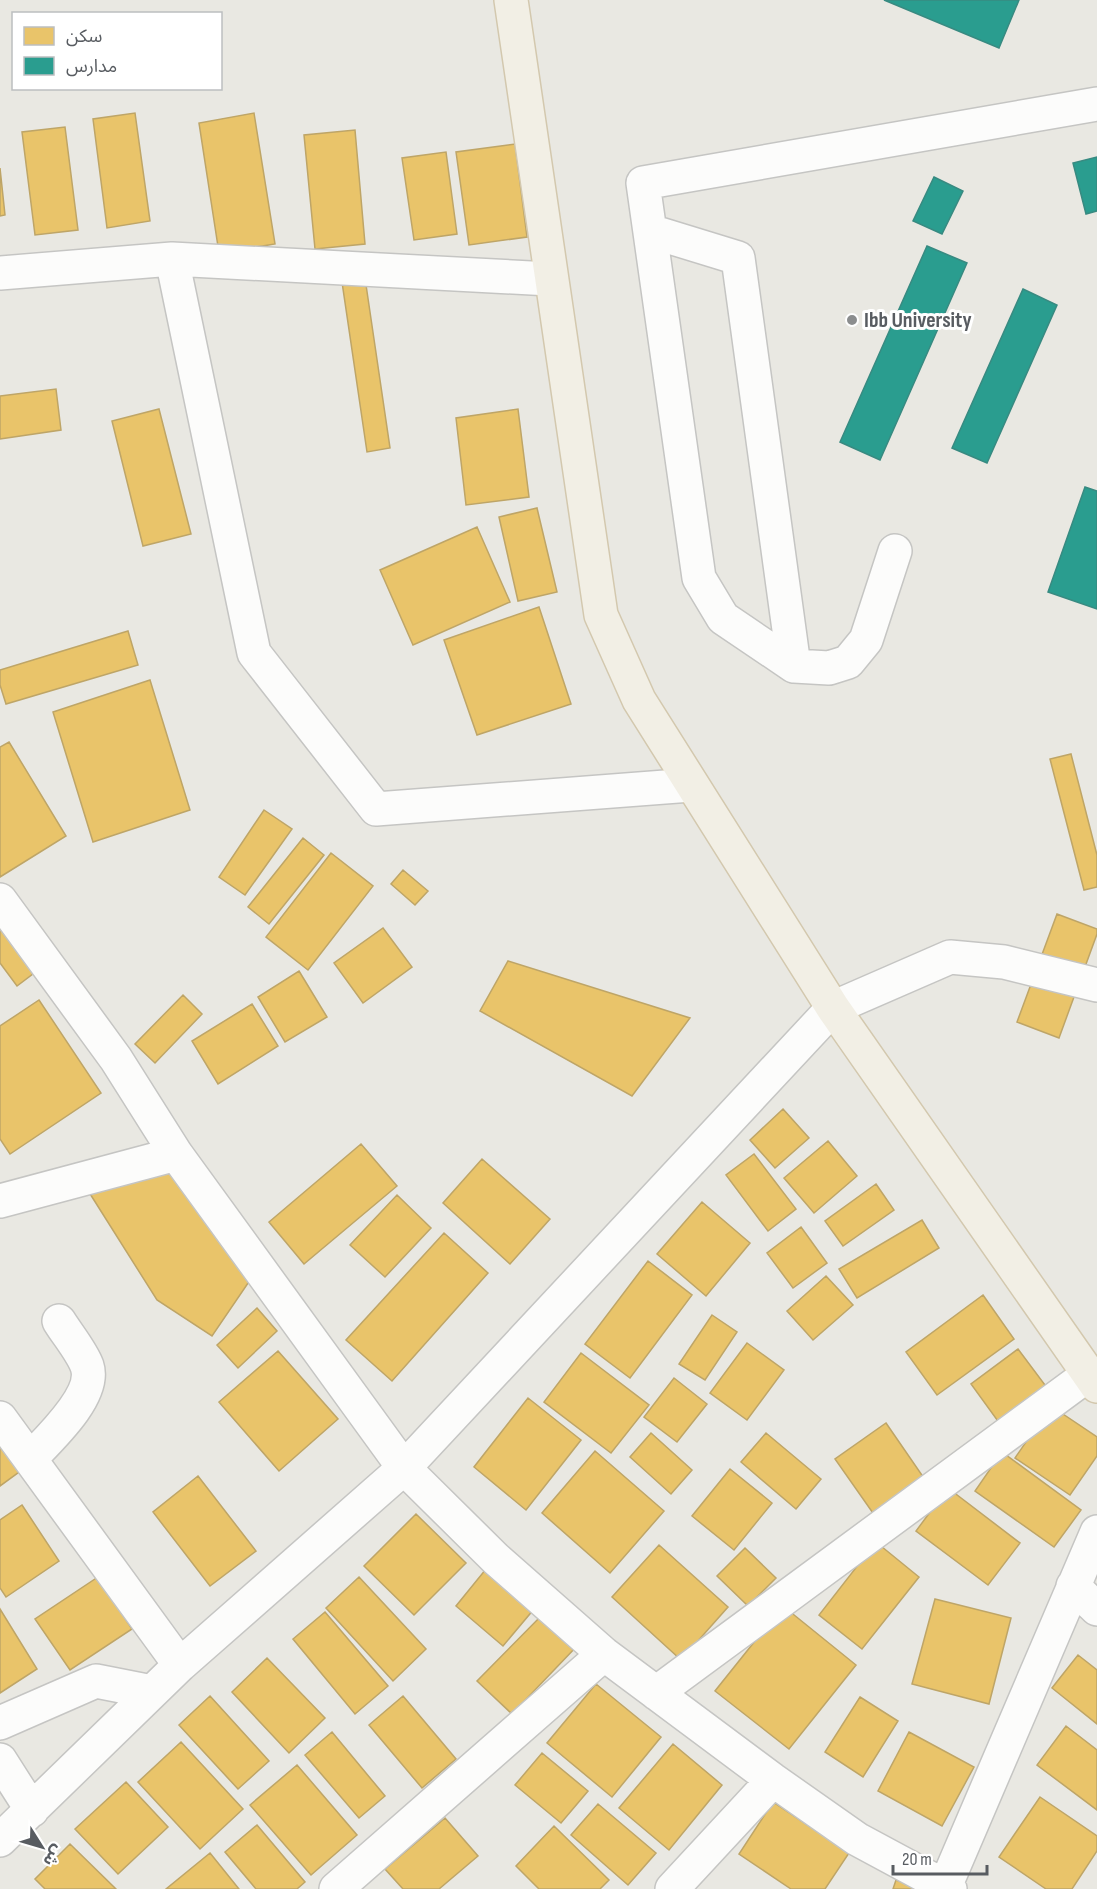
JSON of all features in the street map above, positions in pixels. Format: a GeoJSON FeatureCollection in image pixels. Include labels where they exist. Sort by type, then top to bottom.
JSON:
{"type":"FeatureCollection","features":[{"type":"Feature","properties":{"kind":"main road"},"geometry":{"type":"LineString","coordinates":[[511,0],[550,279],[601,615],[639,700],[833,1008],[1093,1380]]}},
{"type":"Feature","properties":{"kind":"street"},"geometry":{"type":"LineString","coordinates":[[895,551],[866,640],[848,662],[829,668],[794,666],[723,618],[699,578],[643,183],[1097,104]]}},
{"type":"Feature","properties":{"kind":"street"},"geometry":{"type":"LineString","coordinates":[[650,231],[738,258],[794,666]]}},
{"type":"Feature","properties":{"kind":"street"},"geometry":{"type":"LineString","coordinates":[[0,273],[172,259],[550,279]]}},
{"type":"Feature","properties":{"kind":"street"},"geometry":{"type":"LineString","coordinates":[[172,259],[254,653],[376,809],[692,785]]}},
{"type":"Feature","properties":{"kind":"street"},"geometry":{"type":"LineString","coordinates":[[0,900],[116,1059],[176,1154],[404,1468],[496,1559],[604,1654],[772,1780],[857,1839],[946,1888],[1097,1532]]}},
{"type":"Feature","properties":{"kind":"street"},"geometry":{"type":"LineString","coordinates":[[0,1840],[180,1665],[404,1468],[833,1008],[950,957],[1004,962],[1097,985]]}},
{"type":"Feature","properties":{"kind":"street"},"geometry":{"type":"LineString","coordinates":[[0,1201],[176,1154]]}},
{"type":"Feature","properties":{"kind":"street"},"geometry":{"type":"LineString","coordinates":[[30,1459],[77,1407],[86,1389],[88,1367],[60,1321]]}},
{"type":"Feature","properties":{"kind":"street"},"geometry":{"type":"LineString","coordinates":[[656,1693],[1093,1380]]}},
{"type":"Feature","properties":{"kind":"street"},"geometry":{"type":"LineString","coordinates":[[0,1418],[180,1665]]}},
{"type":"Feature","properties":{"kind":"street"},"geometry":{"type":"LineString","coordinates":[[1074,1586],[1097,1609]]}},
{"type":"Feature","properties":{"kind":"street"},"geometry":{"type":"LineString","coordinates":[[336,1889],[604,1654]]}},
{"type":"Feature","properties":{"kind":"street"},"geometry":{"type":"LineString","coordinates":[[0,1723],[96,1681],[153,1692]]}},
{"type":"Feature","properties":{"kind":"street"},"geometry":{"type":"LineString","coordinates":[[0,1760],[32,1810]]}},
{"type":"Feature","properties":{"kind":"street"},"geometry":{"type":"LineString","coordinates":[[672,1889],[772,1780]]}},
{"type":"Feature","properties":{"kind":"building: سكن"},"geometry":{"type":"Polygon","coordinates":[[[135,113],[150,221],[107,228],[93,119],[135,113]]]}},
{"type":"Feature","properties":{"kind":"building: سكن"},"geometry":{"type":"Polygon","coordinates":[[[254,113],[275,244],[219,253],[199,123],[254,113]]]}},
{"type":"Feature","properties":{"kind":"building: سكن"},"geometry":{"type":"Polygon","coordinates":[[[65,127],[78,230],[35,235],[22,132],[65,127]]]}},
{"type":"Feature","properties":{"kind":"building: سكن"},"geometry":{"type":"Polygon","coordinates":[[[355,130],[365,244],[315,249],[304,135],[355,130]]]}},
{"type":"Feature","properties":{"kind":"building: سكن"},"geometry":{"type":"Polygon","coordinates":[[[515,144],[527,237],[469,245],[456,152],[515,144]]]}},
{"type":"Feature","properties":{"kind":"building: سكن"},"geometry":{"type":"Polygon","coordinates":[[[446,152],[457,234],[414,240],[402,158],[446,152]]]}},
{"type":"Feature","properties":{"kind":"building: سكن"},"geometry":{"type":"Polygon","coordinates":[[[0,168],[5,215],[0,216],[0,168]]]}},
{"type":"Feature","properties":{"kind":"building: سكن"},"geometry":{"type":"Polygon","coordinates":[[[365,278],[390,448],[367,452],[342,282],[365,278]]]}},
{"type":"Feature","properties":{"kind":"building: سكن"},"geometry":{"type":"Polygon","coordinates":[[[56,389],[61,430],[0,439],[0,396],[56,389]]]}},
{"type":"Feature","properties":{"kind":"building: سكن"},"geometry":{"type":"Polygon","coordinates":[[[159,409],[191,534],[143,546],[112,421],[159,409]]]}},
{"type":"Feature","properties":{"kind":"building: سكن"},"geometry":{"type":"Polygon","coordinates":[[[518,409],[529,497],[466,505],[456,418],[518,409]]]}},
{"type":"Feature","properties":{"kind":"building: سكن"},"geometry":{"type":"Polygon","coordinates":[[[537,508],[557,592],[518,601],[499,517],[537,508]]]}},
{"type":"Feature","properties":{"kind":"building: سكن"},"geometry":{"type":"Polygon","coordinates":[[[477,527],[510,602],[413,645],[380,570],[477,527]]]}},
{"type":"Feature","properties":{"kind":"building: سكن"},"geometry":{"type":"Polygon","coordinates":[[[539,607],[571,704],[477,735],[444,640],[539,607]]]}},
{"type":"Feature","properties":{"kind":"building: سكن"},"geometry":{"type":"Polygon","coordinates":[[[128,631],[138,665],[6,704],[0,685],[0,670],[128,631]]]}},
{"type":"Feature","properties":{"kind":"building: سكن"},"geometry":{"type":"Polygon","coordinates":[[[150,680],[190,810],[93,842],[53,712],[150,680]]]}},
{"type":"Feature","properties":{"kind":"building: سكن"},"geometry":{"type":"Polygon","coordinates":[[[9,742],[66,836],[0,877],[0,747],[9,742]]]}},
{"type":"Feature","properties":{"kind":"building: سكن"},"geometry":{"type":"Polygon","coordinates":[[[1071,754],[1097,855],[1097,887],[1084,890],[1050,759],[1071,754]]]}},
{"type":"Feature","properties":{"kind":"building: سكن"},"geometry":{"type":"Polygon","coordinates":[[[264,810],[292,829],[245,895],[219,877],[264,810]]]}},
{"type":"Feature","properties":{"kind":"building: سكن"},"geometry":{"type":"Polygon","coordinates":[[[303,838],[324,855],[269,924],[248,907],[303,838]]]}},
{"type":"Feature","properties":{"kind":"building: سكن"},"geometry":{"type":"Polygon","coordinates":[[[331,853],[373,886],[308,970],[266,937],[331,853]]]}},
{"type":"Feature","properties":{"kind":"building: سكن"},"geometry":{"type":"Polygon","coordinates":[[[403,870],[428,891],[415,905],[391,884],[403,870]]]}},
{"type":"Feature","properties":{"kind":"building: سكن"},"geometry":{"type":"Polygon","coordinates":[[[1057,914],[1097,929],[1059,1038],[1017,1022],[1057,914]]]}},
{"type":"Feature","properties":{"kind":"building: سكن"},"geometry":{"type":"Polygon","coordinates":[[[13,921],[46,964],[17,986],[0,963],[0,931],[13,921]]]}},
{"type":"Feature","properties":{"kind":"building: سكن"},"geometry":{"type":"Polygon","coordinates":[[[383,928],[412,967],[363,1003],[334,963],[383,928]]]}},
{"type":"Feature","properties":{"kind":"building: سكن"},"geometry":{"type":"Polygon","coordinates":[[[508,961],[690,1018],[632,1096],[480,1011],[508,961]]]}},
{"type":"Feature","properties":{"kind":"building: سكن"},"geometry":{"type":"Polygon","coordinates":[[[299,971],[327,1017],[285,1042],[258,997],[299,971]]]}},
{"type":"Feature","properties":{"kind":"building: سكن"},"geometry":{"type":"Polygon","coordinates":[[[183,995],[202,1014],[155,1063],[135,1044],[183,995]]]}},
{"type":"Feature","properties":{"kind":"building: سكن"},"geometry":{"type":"Polygon","coordinates":[[[39,1000],[101,1093],[10,1154],[0,1139],[0,1026],[39,1000]]]}},
{"type":"Feature","properties":{"kind":"building: سكن"},"geometry":{"type":"Polygon","coordinates":[[[252,1004],[278,1046],[218,1084],[192,1041],[252,1004]]]}},
{"type":"Feature","properties":{"kind":"building: سكن"},"geometry":{"type":"Polygon","coordinates":[[[783,1109],[809,1138],[775,1168],[750,1140],[783,1109]]]}},
{"type":"Feature","properties":{"kind":"building: سكن"},"geometry":{"type":"Polygon","coordinates":[[[828,1141],[857,1176],[814,1213],[784,1178],[828,1141]]]}},
{"type":"Feature","properties":{"kind":"building: سكن"},"geometry":{"type":"Polygon","coordinates":[[[361,1144],[397,1186],[304,1264],[269,1222],[361,1144]]]}},
{"type":"Feature","properties":{"kind":"building: سكن"},"geometry":{"type":"Polygon","coordinates":[[[189,1148],[259,1267],[212,1336],[157,1300],[87,1189],[189,1148]]]}},
{"type":"Feature","properties":{"kind":"building: سكن"},"geometry":{"type":"Polygon","coordinates":[[[754,1154],[796,1209],[768,1231],[726,1175],[754,1154]]]}},
{"type":"Feature","properties":{"kind":"building: سكن"},"geometry":{"type":"Polygon","coordinates":[[[482,1159],[550,1219],[510,1264],[443,1203],[482,1159]]]}},
{"type":"Feature","properties":{"kind":"building: سكن"},"geometry":{"type":"Polygon","coordinates":[[[876,1184],[894,1210],[843,1246],[825,1221],[876,1184]]]}},
{"type":"Feature","properties":{"kind":"building: سكن"},"geometry":{"type":"Polygon","coordinates":[[[397,1195],[431,1228],[385,1277],[350,1245],[397,1195]]]}},
{"type":"Feature","properties":{"kind":"building: سكن"},"geometry":{"type":"Polygon","coordinates":[[[702,1202],[750,1243],[706,1296],[657,1254],[702,1202]]]}},
{"type":"Feature","properties":{"kind":"building: سكن"},"geometry":{"type":"Polygon","coordinates":[[[922,1220],[939,1248],[857,1298],[839,1269],[922,1220]]]}},
{"type":"Feature","properties":{"kind":"building: سكن"},"geometry":{"type":"Polygon","coordinates":[[[801,1227],[827,1263],[793,1288],[767,1253],[801,1227]]]}},
{"type":"Feature","properties":{"kind":"building: سكن"},"geometry":{"type":"Polygon","coordinates":[[[444,1233],[488,1273],[392,1381],[346,1340],[444,1233]]]}},
{"type":"Feature","properties":{"kind":"building: سكن"},"geometry":{"type":"Polygon","coordinates":[[[648,1261],[692,1295],[630,1378],[585,1344],[648,1261]]]}},
{"type":"Feature","properties":{"kind":"building: سكن"},"geometry":{"type":"Polygon","coordinates":[[[826,1276],[853,1305],[813,1340],[787,1311],[826,1276]]]}},
{"type":"Feature","properties":{"kind":"building: سكن"},"geometry":{"type":"Polygon","coordinates":[[[983,1295],[1014,1339],[937,1395],[906,1352],[983,1295]]]}},
{"type":"Feature","properties":{"kind":"building: سكن"},"geometry":{"type":"Polygon","coordinates":[[[257,1308],[277,1331],[238,1368],[217,1345],[257,1308]]]}},
{"type":"Feature","properties":{"kind":"building: سكن"},"geometry":{"type":"Polygon","coordinates":[[[712,1315],[737,1332],[705,1380],[679,1364],[712,1315]]]}},
{"type":"Feature","properties":{"kind":"building: سكن"},"geometry":{"type":"Polygon","coordinates":[[[747,1343],[784,1370],[747,1420],[710,1393],[747,1343]]]}},
{"type":"Feature","properties":{"kind":"building: سكن"},"geometry":{"type":"Polygon","coordinates":[[[1018,1349],[1048,1389],[1000,1424],[971,1384],[1018,1349]]]}},
{"type":"Feature","properties":{"kind":"building: سكن"},"geometry":{"type":"Polygon","coordinates":[[[278,1351],[338,1419],[279,1471],[219,1402],[278,1351]]]}},
{"type":"Feature","properties":{"kind":"building: سكن"},"geometry":{"type":"Polygon","coordinates":[[[581,1353],[649,1405],[611,1453],[544,1402],[581,1353]]]}},
{"type":"Feature","properties":{"kind":"building: سكن"},"geometry":{"type":"Polygon","coordinates":[[[674,1378],[707,1404],[677,1442],[644,1417],[674,1378]]]}},
{"type":"Feature","properties":{"kind":"building: سكن"},"geometry":{"type":"Polygon","coordinates":[[[528,1398],[581,1440],[526,1510],[474,1467],[528,1398]]]}},
{"type":"Feature","properties":{"kind":"building: سكن"},"geometry":{"type":"Polygon","coordinates":[[[1051,1406],[1097,1437],[1097,1456],[1070,1495],[1015,1458],[1051,1406]]]}},
{"type":"Feature","properties":{"kind":"building: سكن"},"geometry":{"type":"Polygon","coordinates":[[[0,1423],[30,1464],[0,1486],[0,1423]]]}},
{"type":"Feature","properties":{"kind":"building: سكن"},"geometry":{"type":"Polygon","coordinates":[[[886,1423],[926,1481],[875,1516],[835,1459],[886,1423]]]}},
{"type":"Feature","properties":{"kind":"building: سكن"},"geometry":{"type":"Polygon","coordinates":[[[651,1433],[692,1470],[671,1494],[630,1457],[651,1433]]]}},
{"type":"Feature","properties":{"kind":"building: سكن"},"geometry":{"type":"Polygon","coordinates":[[[766,1433],[821,1479],[796,1509],[741,1462],[766,1433]]]}},
{"type":"Feature","properties":{"kind":"building: سكن"},"geometry":{"type":"Polygon","coordinates":[[[595,1451],[664,1511],[610,1573],[542,1513],[595,1451]]]}},
{"type":"Feature","properties":{"kind":"building: سكن"},"geometry":{"type":"Polygon","coordinates":[[[1002,1452],[1081,1510],[1054,1547],[975,1491],[1002,1452]]]}},
{"type":"Feature","properties":{"kind":"building: سكن"},"geometry":{"type":"Polygon","coordinates":[[[730,1469],[772,1503],[734,1550],[692,1516],[730,1469]]]}},
{"type":"Feature","properties":{"kind":"building: سكن"},"geometry":{"type":"Polygon","coordinates":[[[198,1476],[256,1551],[210,1586],[153,1512],[198,1476]]]}},
{"type":"Feature","properties":{"kind":"building: سكن"},"geometry":{"type":"Polygon","coordinates":[[[948,1488],[1020,1543],[988,1585],[916,1531],[948,1488]]]}},
{"type":"Feature","properties":{"kind":"building: سكن"},"geometry":{"type":"Polygon","coordinates":[[[22,1505],[59,1561],[6,1597],[0,1588],[0,1520],[22,1505]]]}},
{"type":"Feature","properties":{"kind":"building: سكن"},"geometry":{"type":"Polygon","coordinates":[[[416,1514],[466,1563],[414,1615],[364,1566],[416,1514]]]}},
{"type":"Feature","properties":{"kind":"building: سكن"},"geometry":{"type":"Polygon","coordinates":[[[876,1542],[919,1577],[862,1649],[819,1615],[876,1542]]]}},
{"type":"Feature","properties":{"kind":"building: سكن"},"geometry":{"type":"Polygon","coordinates":[[[659,1545],[728,1607],[681,1660],[612,1597],[659,1545]]]}},
{"type":"Feature","properties":{"kind":"building: سكن"},"geometry":{"type":"Polygon","coordinates":[[[745,1548],[776,1578],[748,1606],[717,1576],[745,1548]]]}},
{"type":"Feature","properties":{"kind":"building: سكن"},"geometry":{"type":"Polygon","coordinates":[[[486,1569],[534,1609],[503,1646],[456,1606],[486,1569]]]}},
{"type":"Feature","properties":{"kind":"building: سكن"},"geometry":{"type":"Polygon","coordinates":[[[98,1577],[132,1629],[70,1670],[35,1619],[98,1577]]]}},
{"type":"Feature","properties":{"kind":"building: سكن"},"geometry":{"type":"Polygon","coordinates":[[[359,1577],[426,1649],[393,1681],[326,1608],[359,1577]]]}},
{"type":"Feature","properties":{"kind":"building: سكن"},"geometry":{"type":"Polygon","coordinates":[[[935,1599],[1011,1618],[989,1704],[912,1684],[935,1599]]]}},
{"type":"Feature","properties":{"kind":"building: سكن"},"geometry":{"type":"Polygon","coordinates":[[[783,1606],[856,1665],[789,1749],[715,1691],[783,1606]]]}},
{"type":"Feature","properties":{"kind":"building: سكن"},"geometry":{"type":"Polygon","coordinates":[[[0,1609],[37,1669],[0,1693],[0,1609]]]}},
{"type":"Feature","properties":{"kind":"building: سكن"},"geometry":{"type":"Polygon","coordinates":[[[325,1612],[388,1686],[355,1714],[293,1639],[325,1612]]]}},
{"type":"Feature","properties":{"kind":"building: سكن"},"geometry":{"type":"Polygon","coordinates":[[[544,1613],[577,1646],[512,1714],[477,1681],[544,1613]]]}},
{"type":"Feature","properties":{"kind":"building: سكن"},"geometry":{"type":"Polygon","coordinates":[[[1078,1655],[1097,1670],[1097,1724],[1052,1688],[1078,1655]]]}},
{"type":"Feature","properties":{"kind":"building: سكن"},"geometry":{"type":"Polygon","coordinates":[[[267,1658],[325,1718],[289,1753],[232,1692],[267,1658]]]}},
{"type":"Feature","properties":{"kind":"building: سكن"},"geometry":{"type":"Polygon","coordinates":[[[596,1684],[661,1737],[612,1797],[547,1743],[596,1684]]]}},
{"type":"Feature","properties":{"kind":"building: سكن"},"geometry":{"type":"Polygon","coordinates":[[[210,1696],[269,1761],[238,1789],[179,1725],[210,1696]]]}},
{"type":"Feature","properties":{"kind":"building: سكن"},"geometry":{"type":"Polygon","coordinates":[[[403,1696],[456,1759],[422,1788],[369,1725],[403,1696]]]}},
{"type":"Feature","properties":{"kind":"building: سكن"},"geometry":{"type":"Polygon","coordinates":[[[860,1697],[898,1721],[863,1777],[825,1752],[860,1697]]]}},
{"type":"Feature","properties":{"kind":"building: سكن"},"geometry":{"type":"Polygon","coordinates":[[[1066,1726],[1097,1750],[1097,1810],[1037,1765],[1066,1726]]]}},
{"type":"Feature","properties":{"kind":"building: سكن"},"geometry":{"type":"Polygon","coordinates":[[[332,1732],[385,1796],[359,1818],[305,1755],[332,1732]]]}},
{"type":"Feature","properties":{"kind":"building: سكن"},"geometry":{"type":"Polygon","coordinates":[[[909,1732],[974,1767],[942,1826],[878,1791],[909,1732]]]}},
{"type":"Feature","properties":{"kind":"building: سكن"},"geometry":{"type":"Polygon","coordinates":[[[181,1742],[243,1809],[200,1849],[138,1782],[181,1742]]]}},
{"type":"Feature","properties":{"kind":"building: سكن"},"geometry":{"type":"Polygon","coordinates":[[[673,1744],[722,1785],[669,1850],[619,1808],[673,1744]]]}},
{"type":"Feature","properties":{"kind":"building: سكن"},"geometry":{"type":"Polygon","coordinates":[[[542,1753],[588,1791],[561,1823],[515,1785],[542,1753]]]}},
{"type":"Feature","properties":{"kind":"building: سكن"},"geometry":{"type":"Polygon","coordinates":[[[297,1765],[357,1835],[311,1875],[250,1805],[297,1765]]]}},
{"type":"Feature","properties":{"kind":"building: سكن"},"geometry":{"type":"Polygon","coordinates":[[[126,1782],[168,1827],[118,1874],[75,1829],[126,1782]]]}},
{"type":"Feature","properties":{"kind":"building: سكن"},"geometry":{"type":"Polygon","coordinates":[[[1040,1797],[1097,1836],[1097,1851],[1072,1889],[1046,1889],[999,1857],[1040,1797]]]}},
{"type":"Feature","properties":{"kind":"building: سكن"},"geometry":{"type":"Polygon","coordinates":[[[773,1802],[849,1853],[825,1889],[791,1889],[739,1854],[773,1802]]]}},
{"type":"Feature","properties":{"kind":"building: سكن"},"geometry":{"type":"Polygon","coordinates":[[[598,1804],[656,1853],[628,1885],[571,1835],[598,1804]]]}},
{"type":"Feature","properties":{"kind":"building: سكن"},"geometry":{"type":"Polygon","coordinates":[[[445,1818],[478,1856],[439,1889],[403,1889],[385,1869],[445,1818]]]}},
{"type":"Feature","properties":{"kind":"building: سكن"},"geometry":{"type":"Polygon","coordinates":[[[257,1825],[305,1882],[297,1889],[256,1889],[225,1852],[257,1825]]]}},
{"type":"Feature","properties":{"kind":"building: سكن"},"geometry":{"type":"Polygon","coordinates":[[[554,1826],[609,1880],[600,1889],[539,1889],[516,1866],[554,1826]]]}},
{"type":"Feature","properties":{"kind":"building: سكن"},"geometry":{"type":"Polygon","coordinates":[[[70,1844],[116,1889],[45,1889],[35,1879],[70,1844]]]}},
{"type":"Feature","properties":{"kind":"building: سكن"},"geometry":{"type":"Polygon","coordinates":[[[210,1853],[239,1889],[166,1889],[210,1853]]]}},
{"type":"Feature","properties":{"kind":"building: سكن"},"geometry":{"type":"Polygon","coordinates":[[[896,1880],[923,1889],[893,1889],[896,1880]]]}},
{"type":"Feature","properties":{"kind":"building: مدارس"},"geometry":{"type":"Polygon","coordinates":[[[884,0],[1019,0],[999,48],[884,0]]]}},
{"type":"Feature","properties":{"kind":"building: مدارس"},"geometry":{"type":"Polygon","coordinates":[[[1097,157],[1097,211],[1086,214],[1073,163],[1097,157]]]}},
{"type":"Feature","properties":{"kind":"building: مدارس"},"geometry":{"type":"Polygon","coordinates":[[[934,177],[963,191],[942,234],[913,221],[934,177]]]}},
{"type":"Feature","properties":{"kind":"building: مدارس"},"geometry":{"type":"Polygon","coordinates":[[[927,246],[967,263],[880,460],[840,442],[927,246]]]}},
{"type":"Feature","properties":{"kind":"building: مدارس"},"geometry":{"type":"Polygon","coordinates":[[[1023,289],[1057,305],[987,463],[952,448],[1023,289]]]}},
{"type":"Feature","properties":{"kind":"building: مدارس"},"geometry":{"type":"Polygon","coordinates":[[[1085,487],[1097,491],[1097,609],[1048,592],[1085,487]]]}},
{"type":"Feature","properties":{"kind":"place","name":"Ibb University"},"geometry":{"type":"Point","coordinates":[852,320]}}]}
